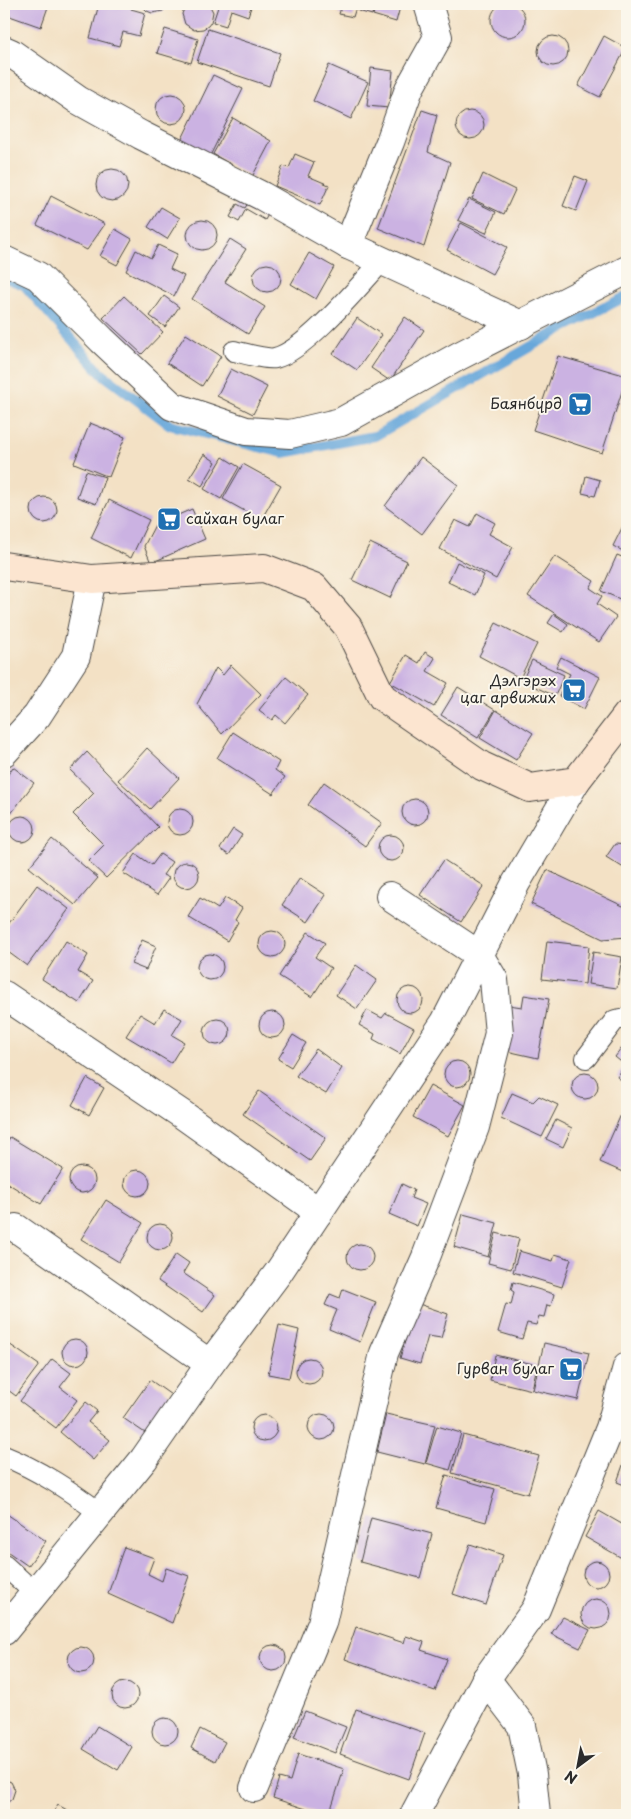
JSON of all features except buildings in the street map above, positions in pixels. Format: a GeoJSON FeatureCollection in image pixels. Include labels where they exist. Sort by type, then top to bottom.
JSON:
{"type":"FeatureCollection","features":[{"type":"Feature","properties":{"kind":"street"},"geometry":{"type":"LineString","coordinates":[[348,245],[390,142],[409,89],[438,37],[428,4]]}},
{"type":"Feature","properties":{"kind":"street"},"geometry":{"type":"LineString","coordinates":[[4,50],[78,100],[141,135],[262,196],[348,245],[521,325]]}},
{"type":"Feature","properties":{"kind":"street"},"geometry":{"type":"LineString","coordinates":[[4,260],[38,276],[172,406],[246,432],[290,434],[340,422],[459,356],[627,270]]}},
{"type":"Feature","properties":{"kind":"street"},"geometry":{"type":"LineString","coordinates":[[4,566],[92,579],[264,568],[314,587],[348,627],[382,697],[482,766],[530,788],[576,781]]}},
{"type":"Feature","properties":{"kind":"street"},"geometry":{"type":"LineString","coordinates":[[4,752],[37,716],[76,656],[92,579]]}},
{"type":"Feature","properties":{"kind":"street"},"geometry":{"type":"LineString","coordinates":[[4,1631],[144,1459],[210,1364],[278,1273],[445,1022],[516,883],[576,781],[627,715]]}},
{"type":"Feature","properties":{"kind":"street"},"geometry":{"type":"LineString","coordinates":[[254,1788],[322,1623],[384,1352],[426,1257],[474,1127],[498,1033],[494,980],[479,955],[390,896]]}},
{"type":"Feature","properties":{"kind":"street"},"geometry":{"type":"LineString","coordinates":[[4,995],[183,1115],[319,1212]]}},
{"type":"Feature","properties":{"kind":"street"},"geometry":{"type":"LineString","coordinates":[[16,1228],[210,1364]]}},
{"type":"Feature","properties":{"kind":"street"},"geometry":{"type":"LineString","coordinates":[[414,1815],[486,1679],[536,1609],[610,1428],[627,1367]]}},
{"type":"Feature","properties":{"kind":"street"},"geometry":{"type":"LineString","coordinates":[[486,1679],[522,1726],[532,1774],[536,1815]]}},
{"type":"Feature","properties":{"kind":"lane"},"geometry":{"type":"LineString","coordinates":[[234,351],[274,359],[293,350],[316,331],[382,261]]}},
{"type":"Feature","properties":{"kind":"lane"},"geometry":{"type":"LineString","coordinates":[[586,1058],[615,1020],[627,1018]]}},
{"type":"Feature","properties":{"kind":"lane"},"geometry":{"type":"LineString","coordinates":[[4,1456],[27,1465],[67,1489],[100,1513]]}},
{"type":"Feature","properties":{"kind":"lane"},"geometry":{"type":"LineString","coordinates":[[4,1565],[35,1594]]}},
{"type":"Feature","properties":{"kind":"waterway"},"geometry":{"type":"LineString","coordinates":[[4,277],[24,285],[101,373],[170,425],[283,453],[375,436],[563,328],[627,296]]}},
{"type":"Feature","properties":{"kind":"place","name":"Баянбүрд"},"geometry":{"type":"Point","coordinates":[580,404]}},
{"type":"Feature","properties":{"kind":"place","name":"сайхан булаг"},"geometry":{"type":"Point","coordinates":[169,519]}},
{"type":"Feature","properties":{"kind":"place","name":"Дэлгэрэх цаг арвижих"},"geometry":{"type":"Point","coordinates":[574,690]}},
{"type":"Feature","properties":{"kind":"place","name":"Гурван булаг"},"geometry":{"type":"Point","coordinates":[571,1369]}}]}
